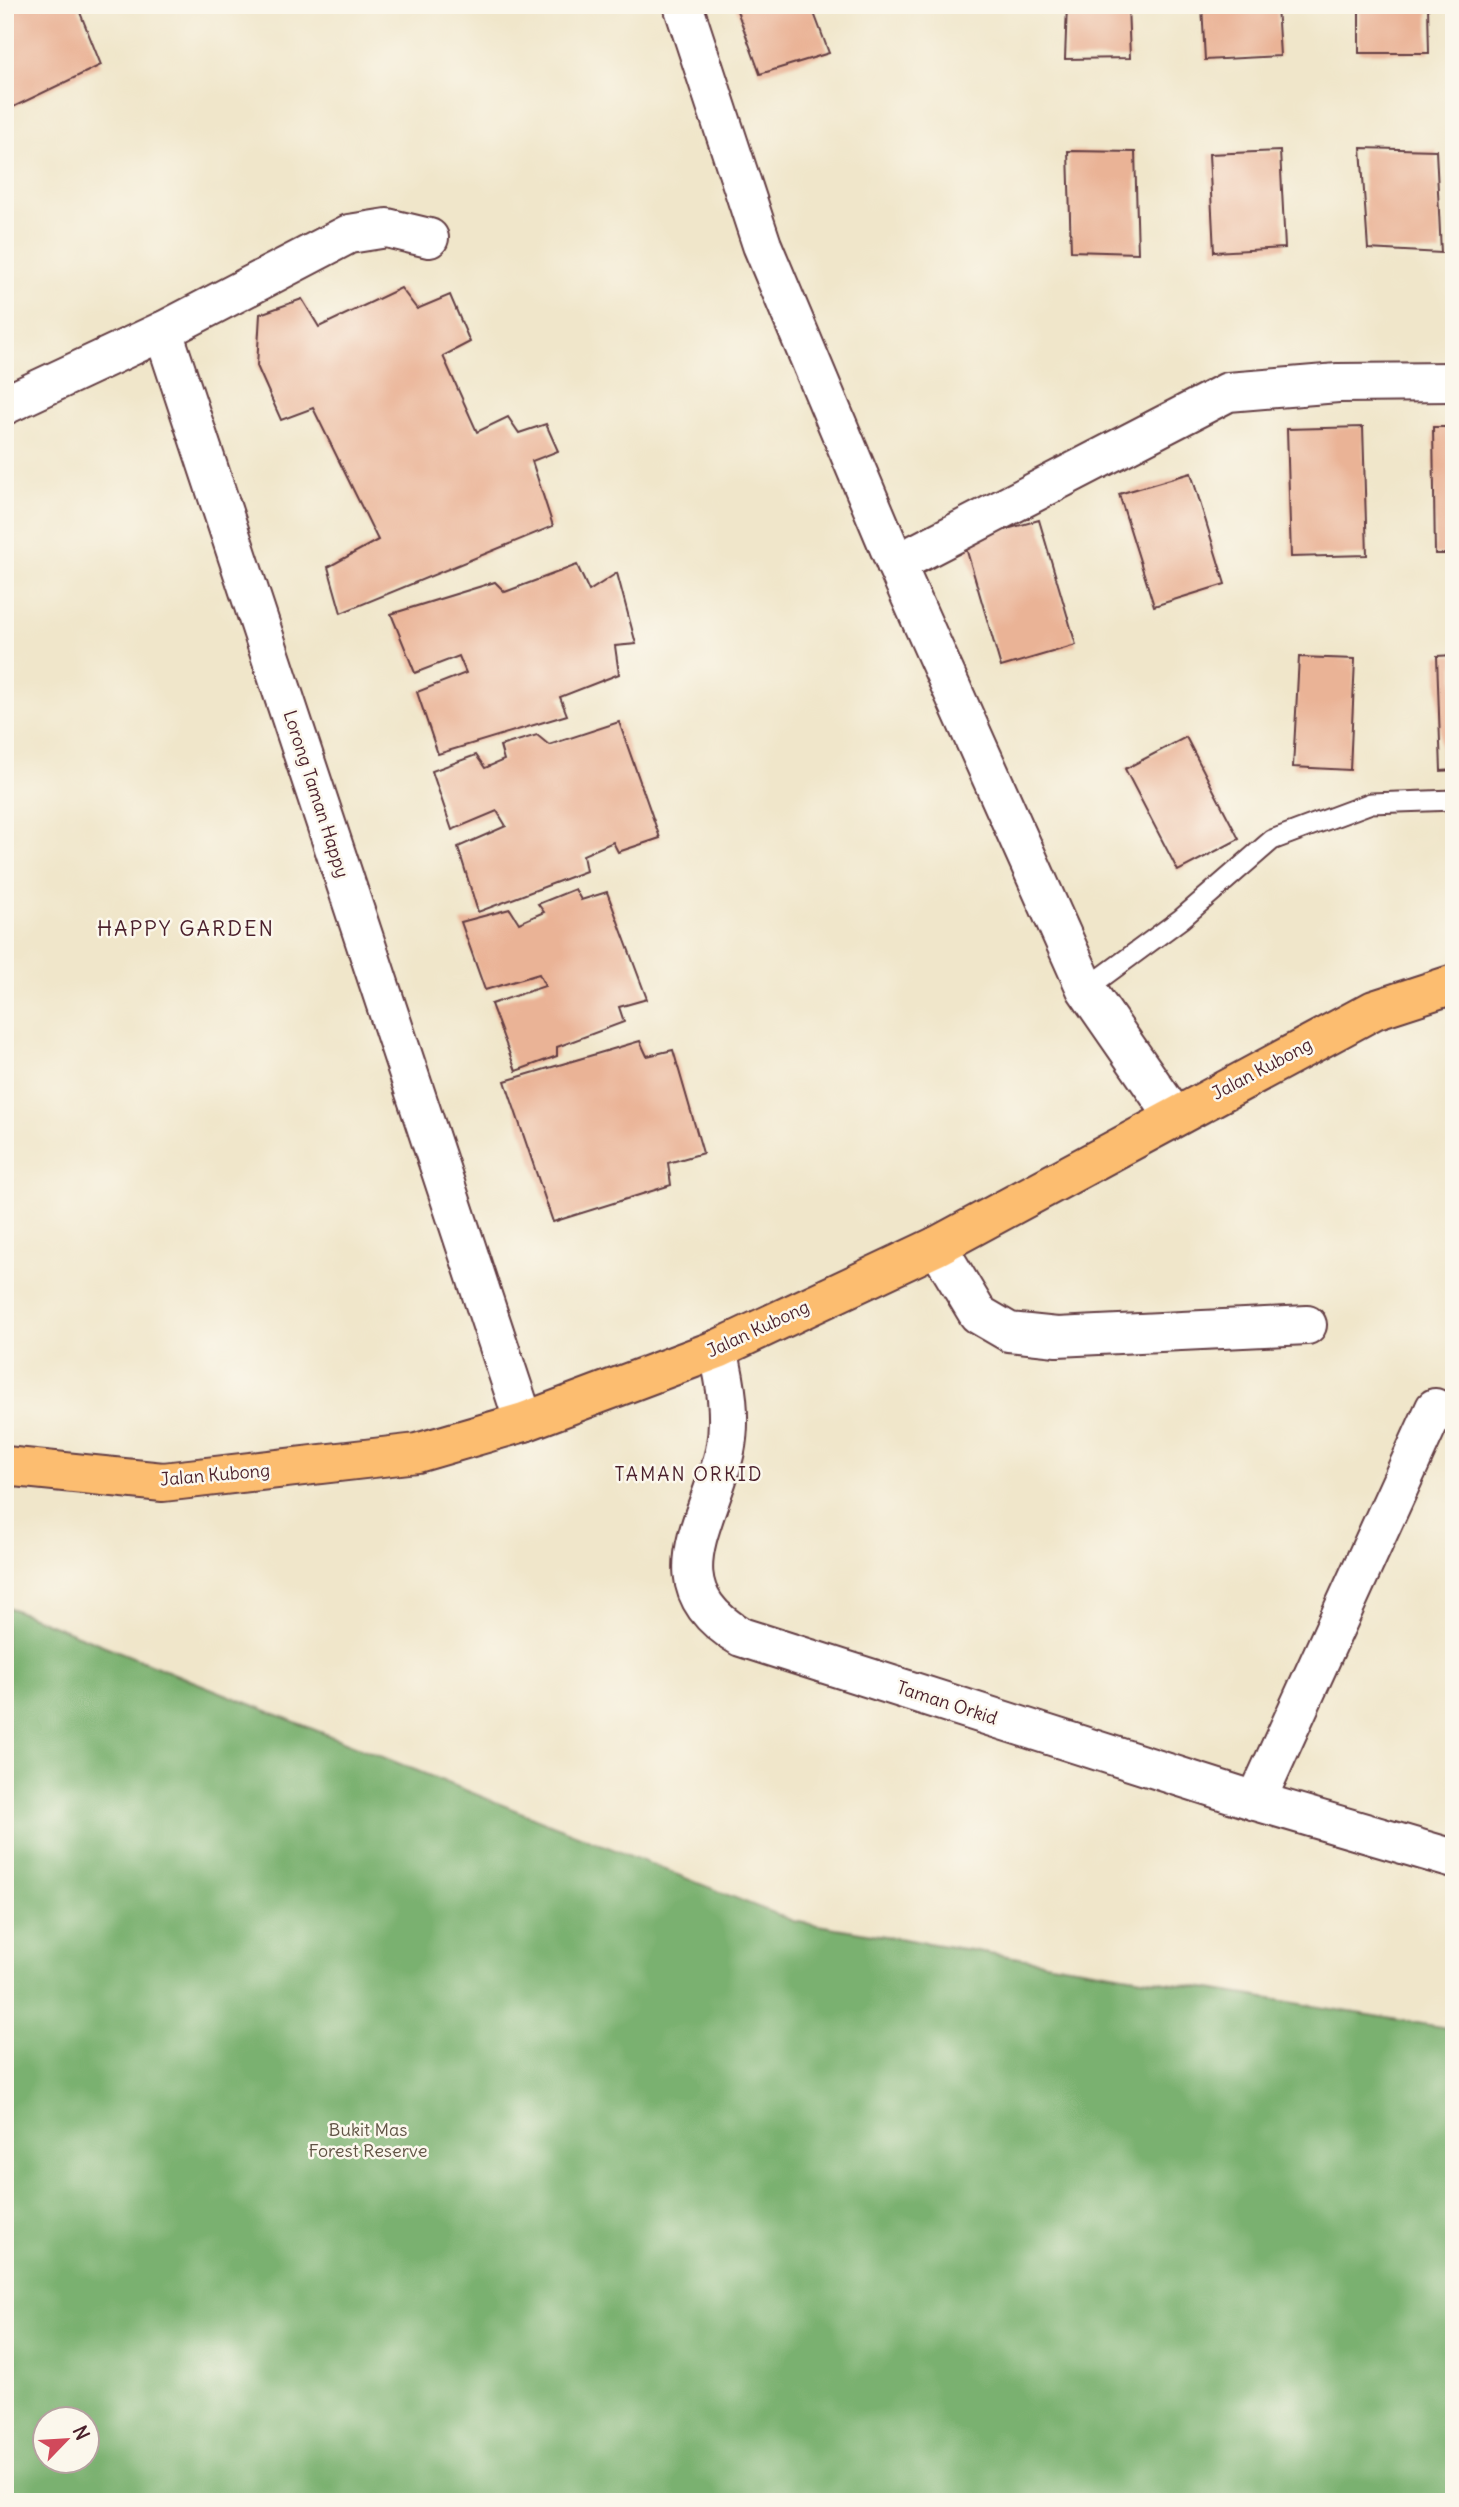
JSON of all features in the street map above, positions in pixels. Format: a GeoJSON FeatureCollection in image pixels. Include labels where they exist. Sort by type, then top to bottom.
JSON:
{"type":"FeatureCollection","features":[{"type":"Feature","properties":{"kind":"highway","name":"Jalan Kubong"},"geometry":{"type":"LineString","coordinates":[[5,1466],[163,1482],[417,1453],[524,1422],[718,1349],[937,1246],[1374,1010],[1454,984]]}},
{"type":"Feature","properties":{"kind":"street"},"geometry":{"type":"LineString","coordinates":[[683,5],[762,245],[896,564],[1086,989],[1174,1116]]}},
{"type":"Feature","properties":{"kind":"street"},"geometry":{"type":"LineString","coordinates":[[5,405],[163,331],[349,234],[387,228],[429,238]]}},
{"type":"Feature","properties":{"kind":"street","name":"Lorong Taman Happy"},"geometry":{"type":"LineString","coordinates":[[163,331],[524,1422]]}},
{"type":"Feature","properties":{"kind":"street"},"geometry":{"type":"LineString","coordinates":[[896,564],[1228,392],[1338,383],[1454,382]]}},
{"type":"Feature","properties":{"kind":"street"},"geometry":{"type":"LineString","coordinates":[[937,1246],[978,1314],[1009,1332],[1057,1337],[1307,1325]]}},
{"type":"Feature","properties":{"kind":"street","name":"Taman Orkid"},"geometry":{"type":"LineString","coordinates":[[718,1349],[728,1394],[725,1450],[694,1549],[693,1576],[701,1602],[717,1623],[741,1637],[1256,1801],[1454,1859]]}},
{"type":"Feature","properties":{"kind":"street"},"geometry":{"type":"LineString","coordinates":[[1256,1801],[1435,1408]]}},
{"type":"Feature","properties":{"kind":"lane"},"geometry":{"type":"LineString","coordinates":[[1086,989],[1181,919],[1272,840],[1371,803],[1454,800]]}},
{"type":"Feature","properties":{"kind":"green space","name":"Bukit Mas Forest Reserve"},"geometry":{"type":"Polygon","coordinates":[[[5,1606],[793,1921],[1454,2029],[1454,2502],[5,2502],[5,1606]]]}},
{"type":"Feature","properties":{"kind":"building"},"geometry":{"type":"Polygon","coordinates":[[[5,5],[77,5],[101,65],[5,111],[5,5]]]}},
{"type":"Feature","properties":{"kind":"building"},"geometry":{"type":"Polygon","coordinates":[[[735,5],[811,5],[829,53],[760,74],[735,5]]]}},
{"type":"Feature","properties":{"kind":"building"},"geometry":{"type":"Polygon","coordinates":[[[1067,5],[1128,5],[1130,58],[1065,59],[1067,5]]]}},
{"type":"Feature","properties":{"kind":"building"},"geometry":{"type":"Polygon","coordinates":[[[1202,5],[1277,5],[1280,56],[1205,60],[1202,5]]]}},
{"type":"Feature","properties":{"kind":"building"},"geometry":{"type":"Polygon","coordinates":[[[1359,5],[1428,5],[1429,53],[1359,53],[1359,5]]]}},
{"type":"Feature","properties":{"kind":"building"},"geometry":{"type":"Polygon","coordinates":[[[1361,148],[1436,150],[1441,253],[1368,249],[1361,148]]]}},
{"type":"Feature","properties":{"kind":"building"},"geometry":{"type":"Polygon","coordinates":[[[1068,151],[1135,152],[1138,253],[1071,251],[1068,151]]]}},
{"type":"Feature","properties":{"kind":"building"},"geometry":{"type":"Polygon","coordinates":[[[1280,151],[1285,248],[1214,252],[1209,154],[1280,151]]]}},
{"type":"Feature","properties":{"kind":"building"},"geometry":{"type":"Polygon","coordinates":[[[401,288],[417,309],[450,295],[470,342],[443,356],[477,432],[508,417],[519,433],[546,424],[558,451],[532,461],[553,526],[341,613],[328,567],[378,540],[313,408],[281,420],[257,366],[260,314],[302,299],[319,327],[401,288]]]}},
{"type":"Feature","properties":{"kind":"building"},"geometry":{"type":"Polygon","coordinates":[[[1363,427],[1367,555],[1291,557],[1287,429],[1363,427]]]}},
{"type":"Feature","properties":{"kind":"building"},"geometry":{"type":"Polygon","coordinates":[[[1433,427],[1454,427],[1454,554],[1435,554],[1433,427]]]}},
{"type":"Feature","properties":{"kind":"building"},"geometry":{"type":"Polygon","coordinates":[[[1191,473],[1225,584],[1154,606],[1119,494],[1191,473]]]}},
{"type":"Feature","properties":{"kind":"building"},"geometry":{"type":"Polygon","coordinates":[[[1039,520],[1076,645],[1001,667],[964,541],[1039,520]]]}},
{"type":"Feature","properties":{"kind":"building"},"geometry":{"type":"Polygon","coordinates":[[[577,565],[589,591],[617,573],[636,644],[615,646],[619,674],[560,697],[567,715],[438,754],[417,692],[466,673],[459,656],[415,673],[391,614],[495,582],[505,592],[577,565]]]}},
{"type":"Feature","properties":{"kind":"building"},"geometry":{"type":"Polygon","coordinates":[[[1454,655],[1454,770],[1441,771],[1437,656],[1454,655]]]}},
{"type":"Feature","properties":{"kind":"building"},"geometry":{"type":"Polygon","coordinates":[[[1299,657],[1355,659],[1350,770],[1293,767],[1299,657]]]}},
{"type":"Feature","properties":{"kind":"building"},"geometry":{"type":"Polygon","coordinates":[[[619,722],[660,838],[618,852],[613,842],[583,855],[586,871],[478,912],[458,847],[506,826],[497,811],[452,830],[432,771],[476,755],[485,768],[504,760],[500,746],[537,735],[549,745],[619,722]]]}},
{"type":"Feature","properties":{"kind":"building"},"geometry":{"type":"Polygon","coordinates":[[[1186,737],[1239,839],[1178,871],[1125,769],[1186,737]]]}},
{"type":"Feature","properties":{"kind":"building"},"geometry":{"type":"Polygon","coordinates":[[[575,889],[581,900],[607,892],[647,999],[619,1007],[624,1022],[557,1047],[557,1056],[516,1071],[491,1004],[545,986],[539,974],[485,990],[461,922],[510,909],[519,923],[544,912],[538,904],[575,889]]]}},
{"type":"Feature","properties":{"kind":"building"},"geometry":{"type":"Polygon","coordinates":[[[640,1041],[647,1056],[673,1050],[703,1153],[668,1163],[671,1185],[553,1222],[505,1081],[640,1041]]]}},
{"type":"Feature","properties":{"kind":"district","name":"HAPPY GARDEN"},"geometry":{"type":"Point","coordinates":[186,929]}},
{"type":"Feature","properties":{"kind":"district","name":"TAMAN ORKID"},"geometry":{"type":"Point","coordinates":[689,1474]}}]}
